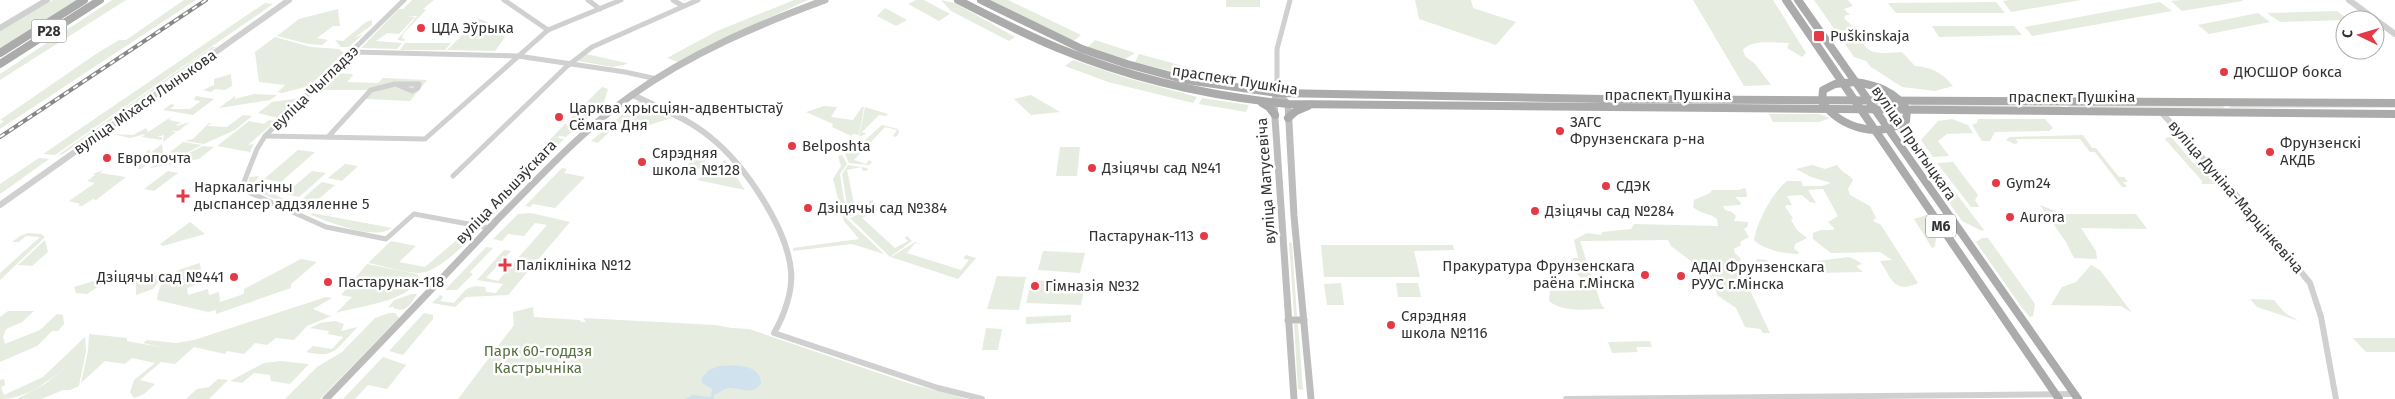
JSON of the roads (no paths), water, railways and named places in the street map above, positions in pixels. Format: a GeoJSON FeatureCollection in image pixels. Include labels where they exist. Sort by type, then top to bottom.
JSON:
{"type":"FeatureCollection","features":[{"type":"Feature","properties":{"kind":"main road","name":"Р28"},"geometry":{"type":"LineString","coordinates":[[0,53],[84,0]]}},
{"type":"Feature","properties":{"kind":"main road","name":"Р28"},"geometry":{"type":"LineString","coordinates":[[0,64],[100,0]]}},
{"type":"Feature","properties":{"kind":"main road","name":"вуліца Альшэўскага"},"geometry":{"type":"LineString","coordinates":[[326,399],[576,140],[633,95],[657,79],[720,43],[814,0]]}},
{"type":"Feature","properties":{"kind":"main road","name":"вуліца Альшэўскага"},"geometry":{"type":"LineString","coordinates":[[787,13],[826,0]]}},
{"type":"Feature","properties":{"kind":"main road","name":"праспект Пушкіна"},"geometry":{"type":"LineString","coordinates":[[958,0],[1048,44],[1109,68],[1168,84],[1274,103],[1312,105],[2395,114]]}},
{"type":"Feature","properties":{"kind":"main road","name":"праспект Пушкіна"},"geometry":{"type":"LineString","coordinates":[[982,0],[1082,49],[1119,62],[1186,80],[1277,93],[1357,96],[1854,101],[2395,102]]}},
{"type":"Feature","properties":{"kind":"main road","name":"вуліца Прытыцкага"},"geometry":{"type":"LineString","coordinates":[[1786,0],[2057,397]]}},
{"type":"Feature","properties":{"kind":"main road","name":"вуліца Прытыцкага"},"geometry":{"type":"LineString","coordinates":[[1798,0],[2077,397]]}},
{"type":"Feature","properties":{"kind":"main road"},"geometry":{"type":"LineString","coordinates":[[1841,82],[1855,82],[1878,87],[1900,101],[1907,109],[1908,117],[1904,123],[1888,130],[1875,130],[1849,124],[1827,110],[1822,100],[1822,92],[1826,88],[1841,82]]}},
{"type":"Feature","properties":{"kind":"main road","name":"вуліца Матусевіча"},"geometry":{"type":"LineString","coordinates":[[1294,399],[1274,103],[1277,93],[1288,104],[1294,216],[1312,399]]}},
{"type":"Feature","properties":{"kind":"main road"},"geometry":{"type":"LineString","coordinates":[[1256,100],[1269,107],[1275,115]]}},
{"type":"Feature","properties":{"kind":"main road"},"geometry":{"type":"LineString","coordinates":[[1288,118],[1296,111],[1312,105]]}},
{"type":"Feature","properties":{"kind":"main road"},"geometry":{"type":"LineString","coordinates":[[1280,196],[1284,192],[1288,194],[1294,216]]}},
{"type":"Feature","properties":{"kind":"main road"},"geometry":{"type":"LineString","coordinates":[[1288,320],[1304,320]]}},
{"type":"Feature","properties":{"kind":"street"},"geometry":{"type":"LineString","coordinates":[[0,28],[47,0]]}},
{"type":"Feature","properties":{"kind":"street","name":"вуліца Міхася Лынькова"},"geometry":{"type":"LineString","coordinates":[[0,205],[289,0]]}},
{"type":"Feature","properties":{"kind":"street","name":"вуліца Чыгладзэ"},"geometry":{"type":"LineString","coordinates":[[404,0],[265,136],[257,149],[242,187],[246,191],[326,227],[386,239],[414,214],[490,228]]}},
{"type":"Feature","properties":{"kind":"street"},"geometry":{"type":"LineString","coordinates":[[504,0],[548,30]]}},
{"type":"Feature","properties":{"kind":"street"},"geometry":{"type":"LineString","coordinates":[[588,0],[600,9]]}},
{"type":"Feature","properties":{"kind":"street"},"geometry":{"type":"LineString","coordinates":[[265,136],[424,139],[430,136],[548,30],[621,0]]}},
{"type":"Feature","properties":{"kind":"street"},"geometry":{"type":"LineString","coordinates":[[673,0],[683,6]]}},
{"type":"Feature","properties":{"kind":"street"},"geometry":{"type":"LineString","coordinates":[[453,176],[570,64],[600,42],[698,0]]}},
{"type":"Feature","properties":{"kind":"street"},"geometry":{"type":"LineString","coordinates":[[1277,93],[1277,49],[1290,0]]}},
{"type":"Feature","properties":{"kind":"street"},"geometry":{"type":"LineString","coordinates":[[2349,0],[2395,34]]}},
{"type":"Feature","properties":{"kind":"street"},"geometry":{"type":"LineString","coordinates":[[351,52],[518,56],[657,79]]}},
{"type":"Feature","properties":{"kind":"street"},"geometry":{"type":"LineString","coordinates":[[328,137],[371,90],[398,85]]}},
{"type":"Feature","properties":{"kind":"street"},"geometry":{"type":"LineString","coordinates":[[633,95],[683,120],[712,138],[758,190],[784,244],[791,272],[789,290],[774,333],[938,388],[982,399]]}},
{"type":"Feature","properties":{"kind":"street","name":"вуліца Дуніна-Марцінкевіча"},"geometry":{"type":"LineString","coordinates":[[2161,112],[2288,254],[2310,283],[2321,317],[2336,399]]}},
{"type":"Feature","properties":{"kind":"street"},"geometry":{"type":"LineString","coordinates":[[2332,377],[2341,399]]}},
{"type":"Feature","properties":{"kind":"street"},"geometry":{"type":"LineString","coordinates":[[1566,399],[2077,397]]}},
{"type":"Feature","properties":{"kind":"water"},"geometry":{"type":"Polygon","coordinates":[[[719,366],[738,366],[751,369],[759,376],[761,383],[754,390],[728,388],[714,395],[714,399],[685,399],[693,395],[711,397],[712,389],[702,383],[702,378],[709,370],[719,366]]]}},
{"type":"Feature","properties":{"kind":"railway"},"geometry":{"type":"LineString","coordinates":[[0,137],[206,0]]}},
{"type":"Feature","properties":{"kind":"place","name":"ЦДА Эўрыка"},"geometry":{"type":"Point","coordinates":[421,28]}},
{"type":"Feature","properties":{"kind":"place","name":"Puškinskaja"},"geometry":{"type":"Point","coordinates":[1819,36]}},
{"type":"Feature","properties":{"kind":"place","name":"ДЮСШOP бокса"},"geometry":{"type":"Point","coordinates":[2224,72]}},
{"type":"Feature","properties":{"kind":"place","name":"Царква хрысціян-адвентыстаў Сёмага Дня"},"geometry":{"type":"Point","coordinates":[559,117]}},
{"type":"Feature","properties":{"kind":"place","name":"ЗАГС Фрунзенскага р-на"},"geometry":{"type":"Point","coordinates":[1560,131]}},
{"type":"Feature","properties":{"kind":"place","name":"Belposhta"},"geometry":{"type":"Point","coordinates":[792,146]}},
{"type":"Feature","properties":{"kind":"place","name":"Фрунзенскі АКДБ"},"geometry":{"type":"Point","coordinates":[2270,152]}},
{"type":"Feature","properties":{"kind":"place","name":"Европочта"},"geometry":{"type":"Point","coordinates":[107,158]}},
{"type":"Feature","properties":{"kind":"place","name":"Сярэдняя школа №128"},"geometry":{"type":"Point","coordinates":[642,162]}},
{"type":"Feature","properties":{"kind":"place","name":"Дзіцячы сад №41"},"geometry":{"type":"Point","coordinates":[1092,168]}},
{"type":"Feature","properties":{"kind":"place","name":"Gym24"},"geometry":{"type":"Point","coordinates":[1996,183]}},
{"type":"Feature","properties":{"kind":"place","name":"СДЭК"},"geometry":{"type":"Point","coordinates":[1606,186]}},
{"type":"Feature","properties":{"kind":"place","name":"Наркалагічны дыспансер аддзяленне 5"},"geometry":{"type":"Point","coordinates":[183,196]}},
{"type":"Feature","properties":{"kind":"place","name":"Дзіцячы сад №384"},"geometry":{"type":"Point","coordinates":[808,208]}},
{"type":"Feature","properties":{"kind":"place","name":"Дзіцячы сад №284"},"geometry":{"type":"Point","coordinates":[1535,211]}},
{"type":"Feature","properties":{"kind":"place","name":"Aurora"},"geometry":{"type":"Point","coordinates":[2010,217]}},
{"type":"Feature","properties":{"kind":"place","name":"Пастарунак-113"},"geometry":{"type":"Point","coordinates":[1204,236]}},
{"type":"Feature","properties":{"kind":"place","name":"Паліклініка №12"},"geometry":{"type":"Point","coordinates":[505,265]}},
{"type":"Feature","properties":{"kind":"place","name":"Пракуратура Фрунзенскага раёна г.Мінска"},"geometry":{"type":"Point","coordinates":[1645,275]}},
{"type":"Feature","properties":{"kind":"place","name":"АДАІ Фрунзенскага РУУС г.Мінска"},"geometry":{"type":"Point","coordinates":[1681,276]}},
{"type":"Feature","properties":{"kind":"place","name":"Дзіцячы сад №441"},"geometry":{"type":"Point","coordinates":[234,277]}},
{"type":"Feature","properties":{"kind":"place","name":"Пастарунак-118"},"geometry":{"type":"Point","coordinates":[328,282]}},
{"type":"Feature","properties":{"kind":"place","name":"Гімназія №32"},"geometry":{"type":"Point","coordinates":[1035,286]}},
{"type":"Feature","properties":{"kind":"place","name":"Сярэдняя школа №116"},"geometry":{"type":"Point","coordinates":[1391,325]}},
{"type":"Feature","properties":{"kind":"park label","name":"Парк 60-годдзя Кастрычніка"},"geometry":{"type":"Point","coordinates":[538,360]}}]}
